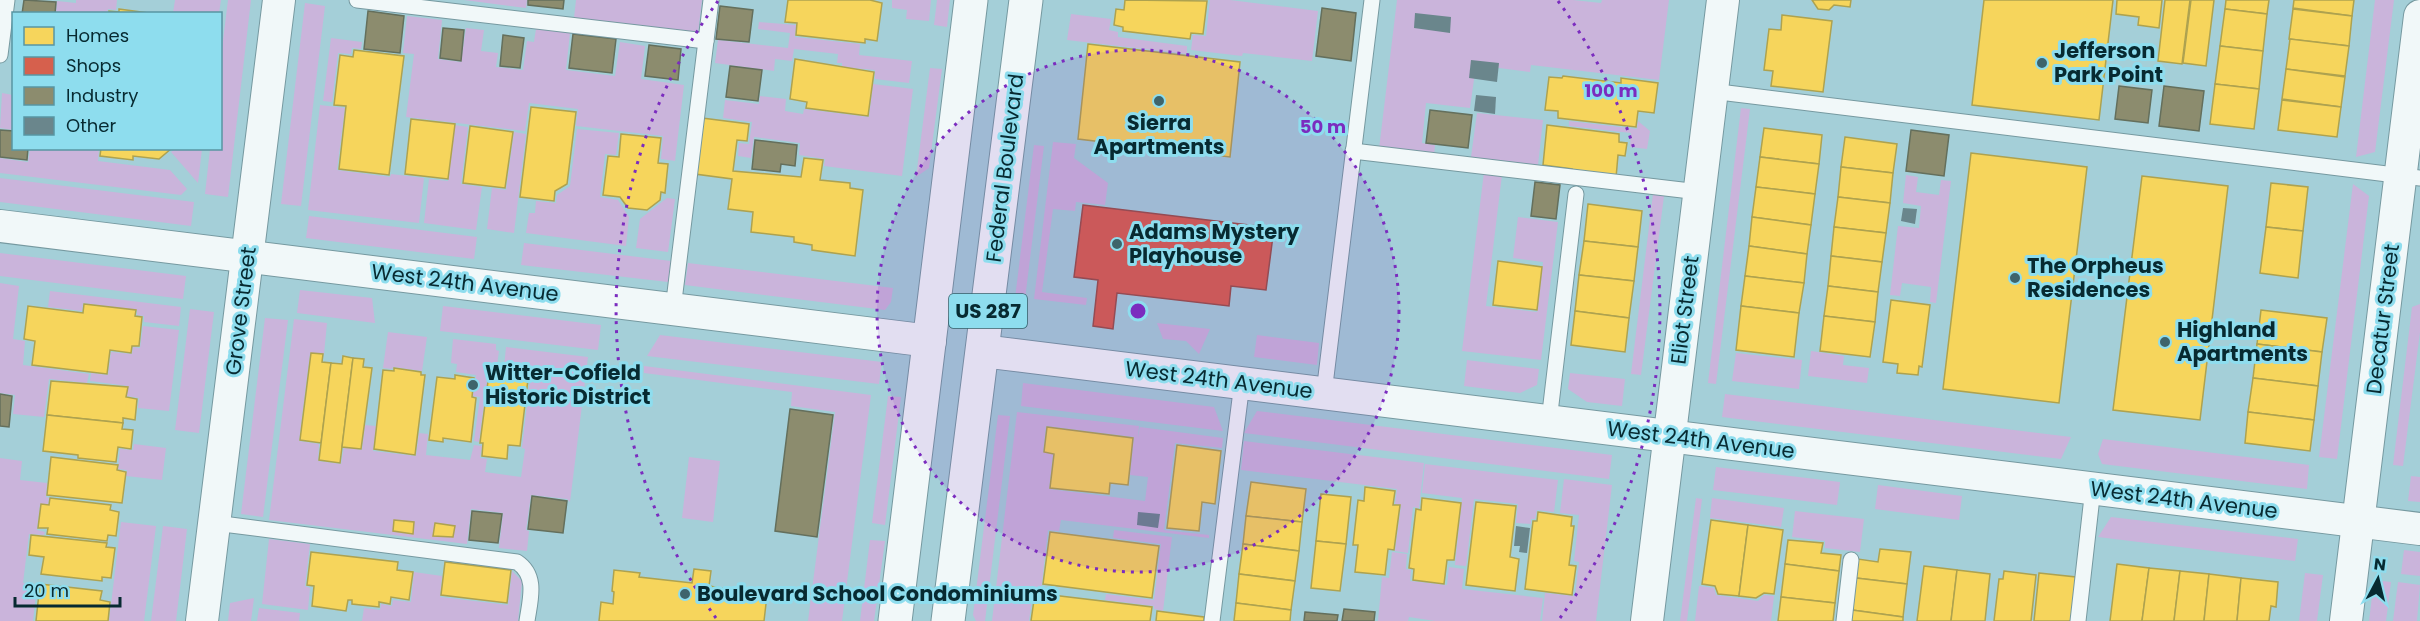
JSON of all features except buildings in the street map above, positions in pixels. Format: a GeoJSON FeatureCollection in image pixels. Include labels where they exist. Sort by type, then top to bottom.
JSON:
{"type":"FeatureCollection","features":[{"type":"Feature","properties":{"kind":"main road","name":"US 287"},"geometry":{"type":"LineString","coordinates":[[895,621],[971,0]]}},
{"type":"Feature","properties":{"kind":"main road","name":"Federal Boulevard"},"geometry":{"type":"LineString","coordinates":[[948,621],[1026,0]]}},
{"type":"Feature","properties":{"kind":"street","name":"Grove Street"},"geometry":{"type":"LineString","coordinates":[[202,621],[279,0]]}},
{"type":"Feature","properties":{"kind":"street","name":"Eliot Street"},"geometry":{"type":"LineString","coordinates":[[1647,621],[1723,0]]}},
{"type":"Feature","properties":{"kind":"street","name":"Decatur Street"},"geometry":{"type":"LineString","coordinates":[[2346,621],[2358,521],[2410,176],[2420,16]]}},
{"type":"Feature","properties":{"kind":"street","name":"West 24th Avenue"},"geometry":{"type":"LineString","coordinates":[[0,226],[930,341]]}},
{"type":"Feature","properties":{"kind":"street","name":"West 24th Avenue"},"geometry":{"type":"LineString","coordinates":[[982,351],[2420,529]]}},
{"type":"Feature","properties":{"kind":"lane"},"geometry":{"type":"LineString","coordinates":[[0,55],[7,0]]}},
{"type":"Feature","properties":{"kind":"lane"},"geometry":{"type":"LineString","coordinates":[[357,0],[706,41]]}},
{"type":"Feature","properties":{"kind":"lane"},"geometry":{"type":"LineString","coordinates":[[673,309],[711,0]]}},
{"type":"Feature","properties":{"kind":"lane"},"geometry":{"type":"LineString","coordinates":[[1324,393],[1372,0]]}},
{"type":"Feature","properties":{"kind":"lane"},"geometry":{"type":"LineString","coordinates":[[1712,91],[2410,176]]}},
{"type":"Feature","properties":{"kind":"lane"},"geometry":{"type":"LineString","coordinates":[[1353,151],[1700,192]]}},
{"type":"Feature","properties":{"kind":"lane"},"geometry":{"type":"LineString","coordinates":[[1549,421],[1576,194]]}},
{"type":"Feature","properties":{"kind":"lane"},"geometry":{"type":"LineString","coordinates":[[1212,621],[1242,383]]}},
{"type":"Feature","properties":{"kind":"lane"},"geometry":{"type":"LineString","coordinates":[[2078,621],[2092,488]]}},
{"type":"Feature","properties":{"kind":"lane"},"geometry":{"type":"LineString","coordinates":[[214,523],[517,562],[528,572],[531,580],[527,621]]}},
{"type":"Feature","properties":{"kind":"lane"},"geometry":{"type":"LineString","coordinates":[[1844,621],[1851,560]]}},
{"type":"Feature","properties":{"kind":"shaded area"},"geometry":{"type":"Polygon","coordinates":[[[76,0],[117,0],[116,10],[108,9],[107,12],[56,12],[57,1],[76,3],[76,0]]]}},
{"type":"Feature","properties":{"kind":"shaded area"},"geometry":{"type":"Polygon","coordinates":[[[175,0],[221,0],[219,12],[173,12],[175,0]]]}},
{"type":"Feature","properties":{"kind":"shaded area"},"geometry":{"type":"Polygon","coordinates":[[[228,0],[251,0],[228,197],[205,194],[210,150],[222,150],[222,49],[228,0]]]}},
{"type":"Feature","properties":{"kind":"shaded area"},"geometry":{"type":"Polygon","coordinates":[[[464,0],[527,0],[526,8],[464,0]]]}},
{"type":"Feature","properties":{"kind":"shaded area"},"geometry":{"type":"Polygon","coordinates":[[[576,0],[702,0],[698,33],[574,18],[576,0]]]}},
{"type":"Feature","properties":{"kind":"shaded area"},"geometry":{"type":"Polygon","coordinates":[[[892,0],[931,0],[929,21],[906,19],[907,10],[892,8],[892,0]]]}},
{"type":"Feature","properties":{"kind":"shaded area"},"geometry":{"type":"Polygon","coordinates":[[[937,0],[950,0],[947,27],[934,25],[937,0]]]}},
{"type":"Feature","properties":{"kind":"shaded area"},"geometry":{"type":"Polygon","coordinates":[[[1210,0],[1230,0],[1318,11],[1312,61],[1191,50],[1193,35],[1206,36],[1210,0]]]}},
{"type":"Feature","properties":{"kind":"shaded area"},"geometry":{"type":"Polygon","coordinates":[[[1397,0],[1573,0],[1601,3],[1602,0],[1669,0],[1659,80],[1531,65],[1530,72],[1476,65],[1470,108],[1426,103],[1422,143],[1435,145],[1434,156],[1379,149],[1397,0]]]}},
{"type":"Feature","properties":{"kind":"shaded area"},"geometry":{"type":"Polygon","coordinates":[[[2375,0],[2394,0],[2375,152],[2356,157],[2375,0]]]}},
{"type":"Feature","properties":{"kind":"shaded area"},"geometry":{"type":"Polygon","coordinates":[[[305,3],[325,6],[301,206],[281,204],[305,3]]]}},
{"type":"Feature","properties":{"kind":"shaded area"},"geometry":{"type":"Polygon","coordinates":[[[1071,14],[1111,19],[1109,30],[1118,32],[1118,37],[1187,46],[1187,54],[1067,40],[1071,14]]]}},
{"type":"Feature","properties":{"kind":"shaded area"},"geometry":{"type":"Polygon","coordinates":[[[407,16],[442,20],[438,59],[461,62],[466,28],[484,30],[481,51],[498,53],[496,67],[523,70],[527,41],[534,42],[536,29],[570,33],[566,70],[615,76],[620,42],[645,46],[641,79],[684,85],[675,161],[661,159],[663,136],[576,126],[578,109],[529,103],[525,131],[406,117],[414,54],[403,53],[407,16]]]}},
{"type":"Feature","properties":{"kind":"shaded area"},"geometry":{"type":"Polygon","coordinates":[[[759,22],[796,25],[795,37],[860,44],[859,55],[912,61],[909,83],[875,79],[875,70],[842,67],[842,63],[837,63],[838,54],[794,49],[792,61],[775,59],[774,71],[715,63],[718,40],[788,48],[790,33],[758,29],[759,22]]]}},
{"type":"Feature","properties":{"kind":"shaded area"},"geometry":{"type":"Polygon","coordinates":[[[331,38],[362,42],[361,49],[352,48],[351,54],[338,53],[332,102],[323,101],[331,38]]]}},
{"type":"Feature","properties":{"kind":"shaded area"},"geometry":{"type":"Polygon","coordinates":[[[930,68],[942,69],[929,168],[916,177],[930,68]]]}},
{"type":"Feature","properties":{"kind":"shaded area"},"geometry":{"type":"Polygon","coordinates":[[[873,84],[913,89],[902,176],[824,166],[825,159],[799,155],[800,143],[754,137],[751,158],[738,156],[739,143],[749,144],[752,122],[723,118],[725,100],[759,104],[760,96],[786,99],[785,111],[803,114],[804,109],[869,117],[873,84]]]}},
{"type":"Feature","properties":{"kind":"shaded area"},"geometry":{"type":"Polygon","coordinates":[[[2,93],[12,95],[12,130],[0,128],[2,93]]]}},
{"type":"Feature","properties":{"kind":"shaded area"},"geometry":{"type":"Polygon","coordinates":[[[320,105],[345,108],[337,170],[390,177],[391,174],[424,178],[419,223],[308,210],[320,105]]]}},
{"type":"Feature","properties":{"kind":"shaded area"},"geometry":{"type":"Polygon","coordinates":[[[1741,108],[1750,109],[1716,384],[1708,383],[1741,108]]]}},
{"type":"Feature","properties":{"kind":"shaded area"},"geometry":{"type":"Polygon","coordinates":[[[1477,113],[1543,120],[1538,165],[1471,157],[1477,113]]]}},
{"type":"Feature","properties":{"kind":"shaded area"},"geometry":{"type":"Polygon","coordinates":[[[1569,121],[1637,129],[1638,121],[1650,131],[1647,149],[1630,147],[1631,133],[1569,126],[1569,121]]]}},
{"type":"Feature","properties":{"kind":"shaded area"},"geometry":{"type":"Polygon","coordinates":[[[455,125],[468,127],[461,184],[482,187],[476,230],[424,223],[429,179],[448,181],[455,125]]]}},
{"type":"Feature","properties":{"kind":"shaded area"},"geometry":{"type":"Polygon","coordinates":[[[577,129],[619,133],[616,155],[605,154],[600,197],[618,200],[629,217],[626,246],[526,233],[529,213],[535,213],[536,201],[556,203],[557,195],[570,186],[577,129]]]}},
{"type":"Feature","properties":{"kind":"shaded area"},"geometry":{"type":"Polygon","coordinates":[[[514,132],[526,134],[514,233],[487,229],[492,188],[506,190],[514,132]]]}},
{"type":"Feature","properties":{"kind":"shaded area"},"geometry":{"type":"Polygon","coordinates":[[[1053,142],[1076,144],[1074,158],[1108,183],[1105,205],[1076,202],[1075,211],[1053,209],[1042,292],[1087,298],[1086,305],[1034,299],[1053,142]]]}},
{"type":"Feature","properties":{"kind":"shaded area"},"geometry":{"type":"Polygon","coordinates":[[[1034,145],[1044,146],[1025,299],[1015,298],[1034,145]]]}},
{"type":"Feature","properties":{"kind":"shaded area"},"geometry":{"type":"Polygon","coordinates":[[[30,150],[99,150],[98,161],[170,170],[187,189],[181,195],[0,173],[0,158],[28,162],[30,150]]]}},
{"type":"Feature","properties":{"kind":"shaded area"},"geometry":{"type":"Polygon","coordinates":[[[174,150],[202,150],[198,183],[171,152],[174,150]]]}},
{"type":"Feature","properties":{"kind":"shaded area"},"geometry":{"type":"Polygon","coordinates":[[[1484,172],[1502,175],[1486,306],[1537,312],[1543,262],[1513,258],[1518,217],[1558,222],[1541,360],[1462,351],[1484,172]]]}},
{"type":"Feature","properties":{"kind":"shaded area"},"geometry":{"type":"Polygon","coordinates":[[[1906,175],[1918,177],[1916,192],[1939,195],[1941,180],[1951,181],[1936,303],[1930,302],[1931,287],[1902,283],[1900,296],[1890,295],[1898,226],[1919,228],[1921,206],[1903,203],[1906,175]]]}},
{"type":"Feature","properties":{"kind":"shaded area"},"geometry":{"type":"Polygon","coordinates":[[[0,178],[194,202],[191,226],[0,202],[0,178]]]}},
{"type":"Feature","properties":{"kind":"shaded area"},"geometry":{"type":"Polygon","coordinates":[[[2353,184],[2369,196],[2337,459],[2319,457],[2353,184]]]}},
{"type":"Feature","properties":{"kind":"shaded area"},"geometry":{"type":"Polygon","coordinates":[[[1653,194],[1664,196],[1641,375],[1631,374],[1653,194]]]}},
{"type":"Feature","properties":{"kind":"shaded area"},"geometry":{"type":"Polygon","coordinates":[[[667,198],[675,199],[668,252],[636,248],[640,219],[667,198]]]}},
{"type":"Feature","properties":{"kind":"shaded area"},"geometry":{"type":"Polygon","coordinates":[[[309,216],[477,237],[474,259],[306,238],[309,216]]]}},
{"type":"Feature","properties":{"kind":"shaded area"},"geometry":{"type":"Polygon","coordinates":[[[524,243],[671,261],[668,282],[521,265],[524,243]]]}},
{"type":"Feature","properties":{"kind":"shaded area"},"geometry":{"type":"Polygon","coordinates":[[[0,253],[186,276],[183,299],[0,276],[0,253]]]}},
{"type":"Feature","properties":{"kind":"shaded area"},"geometry":{"type":"Polygon","coordinates":[[[688,263],[893,288],[891,302],[885,310],[685,285],[688,263]]]}},
{"type":"Feature","properties":{"kind":"shaded area"},"geometry":{"type":"Polygon","coordinates":[[[0,283],[19,286],[13,339],[25,341],[23,365],[89,374],[87,383],[49,379],[44,417],[13,414],[15,395],[0,393],[0,283]]]}},
{"type":"Feature","properties":{"kind":"shaded area"},"geometry":{"type":"Polygon","coordinates":[[[300,290],[372,298],[375,323],[297,313],[300,290]]]}},
{"type":"Feature","properties":{"kind":"shaded area"},"geometry":{"type":"Polygon","coordinates":[[[50,291],[181,307],[179,326],[144,322],[144,316],[137,315],[137,310],[83,303],[82,311],[48,307],[50,291]]]}},
{"type":"Feature","properties":{"kind":"shaded area"},"geometry":{"type":"Polygon","coordinates":[[[2420,304],[2420,332],[2403,466],[2393,465],[2412,307],[2420,304]]]}},
{"type":"Feature","properties":{"kind":"shaded area"},"geometry":{"type":"Polygon","coordinates":[[[443,306],[601,325],[598,350],[440,331],[443,306]]]}},
{"type":"Feature","properties":{"kind":"shaded area"},"geometry":{"type":"Polygon","coordinates":[[[190,309],[214,312],[199,433],[175,430],[190,309]]]}},
{"type":"Feature","properties":{"kind":"shaded area"},"geometry":{"type":"Polygon","coordinates":[[[265,318],[288,320],[263,517],[241,514],[265,318]]]}},
{"type":"Feature","properties":{"kind":"shaded area"},"geometry":{"type":"Polygon","coordinates":[[[294,319],[327,323],[324,354],[310,353],[299,441],[319,444],[318,461],[341,464],[344,447],[362,450],[365,425],[376,426],[373,451],[416,456],[419,433],[428,434],[426,455],[470,460],[474,445],[482,446],[480,458],[487,459],[485,472],[521,477],[531,370],[504,367],[506,347],[588,357],[570,502],[567,499],[531,495],[526,530],[529,531],[527,551],[499,548],[503,513],[471,509],[467,544],[269,520],[294,319]]]}},
{"type":"Feature","properties":{"kind":"shaded area"},"geometry":{"type":"Polygon","coordinates":[[[1157,323],[1210,329],[1199,354],[1186,341],[1163,339],[1157,323]]]}},
{"type":"Feature","properties":{"kind":"shaded area"},"geometry":{"type":"Polygon","coordinates":[[[143,326],[179,330],[169,411],[138,408],[139,398],[127,396],[128,386],[90,381],[91,373],[108,375],[111,352],[132,354],[133,347],[140,348],[143,326]]]}},
{"type":"Feature","properties":{"kind":"shaded area"},"geometry":{"type":"Polygon","coordinates":[[[388,332],[427,337],[422,371],[383,368],[388,332]]]}},
{"type":"Feature","properties":{"kind":"shaded area"},"geometry":{"type":"Polygon","coordinates":[[[660,335],[882,362],[879,384],[647,356],[660,335]]]}},
{"type":"Feature","properties":{"kind":"shaded area"},"geometry":{"type":"Polygon","coordinates":[[[1257,335],[1319,343],[1317,365],[1254,357],[1257,335]]]}},
{"type":"Feature","properties":{"kind":"shaded area"},"geometry":{"type":"Polygon","coordinates":[[[453,339],[496,344],[496,350],[499,351],[497,365],[489,365],[479,442],[474,441],[480,397],[473,396],[476,375],[456,372],[457,364],[451,363],[453,339]]]}},
{"type":"Feature","properties":{"kind":"shaded area"},"geometry":{"type":"Polygon","coordinates":[[[1811,351],[1844,356],[1843,365],[1869,368],[1867,383],[1808,376],[1811,351]]]}},
{"type":"Feature","properties":{"kind":"shaded area"},"geometry":{"type":"Polygon","coordinates":[[[1736,353],[1802,360],[1799,389],[1732,381],[1736,353]]]}},
{"type":"Feature","properties":{"kind":"shaded area"},"geometry":{"type":"Polygon","coordinates":[[[1467,360],[1539,369],[1537,385],[1520,393],[1464,386],[1467,360]]]}},
{"type":"Feature","properties":{"kind":"shaded area"},"geometry":{"type":"Polygon","coordinates":[[[644,366],[871,395],[842,621],[808,621],[835,412],[791,406],[792,392],[644,373],[644,366]]]}},
{"type":"Feature","properties":{"kind":"shaded area"},"geometry":{"type":"Polygon","coordinates":[[[1570,373],[1625,379],[1622,406],[1587,402],[1568,389],[1570,373]]]}},
{"type":"Feature","properties":{"kind":"shaded area"},"geometry":{"type":"Polygon","coordinates":[[[1023,383],[1214,407],[1223,431],[1021,406],[1023,383]]]}},
{"type":"Feature","properties":{"kind":"shaded area"},"geometry":{"type":"Polygon","coordinates":[[[1725,394],[2071,437],[2061,459],[1722,417],[1725,394]]]}},
{"type":"Feature","properties":{"kind":"shaded area"},"geometry":{"type":"Polygon","coordinates":[[[888,396],[901,397],[885,525],[872,523],[888,396]]]}},
{"type":"Feature","properties":{"kind":"shaded area"},"geometry":{"type":"Polygon","coordinates":[[[1257,411],[1612,455],[1609,479],[1244,433],[1257,411]]]}},
{"type":"Feature","properties":{"kind":"shaded area"},"geometry":{"type":"Polygon","coordinates":[[[1017,412],[1139,426],[1138,438],[1140,427],[1223,438],[1222,448],[1175,443],[1164,530],[1209,535],[1209,538],[1061,520],[1059,531],[1048,530],[1041,591],[1033,591],[1029,621],[992,621],[1017,412]],[[1046,426],[1043,452],[1053,454],[1049,489],[1145,501],[1148,477],[1130,475],[1134,437],[1046,426]]]}},
{"type":"Feature","properties":{"kind":"shaded area"},"geometry":{"type":"Polygon","coordinates":[[[998,415],[1010,416],[985,621],[976,621],[973,615],[998,415]]]}},
{"type":"Feature","properties":{"kind":"shaded area"},"geometry":{"type":"Polygon","coordinates":[[[2103,439],[2309,465],[2307,489],[2102,464],[2098,454],[2103,439]]]}},
{"type":"Feature","properties":{"kind":"shaded area"},"geometry":{"type":"Polygon","coordinates":[[[1244,441],[1424,463],[1419,508],[1413,507],[1408,553],[1395,551],[1401,505],[1395,504],[1397,489],[1241,470],[1244,441]]]}},
{"type":"Feature","properties":{"kind":"shaded area"},"geometry":{"type":"Polygon","coordinates":[[[134,444],[166,448],[162,480],[126,476],[127,470],[118,469],[120,449],[133,450],[134,444]]]}},
{"type":"Feature","properties":{"kind":"shaded area"},"geometry":{"type":"Polygon","coordinates":[[[689,457],[720,461],[713,522],[682,518],[689,457]]]}},
{"type":"Feature","properties":{"kind":"shaded area"},"geometry":{"type":"Polygon","coordinates":[[[0,458],[22,461],[20,480],[47,483],[48,505],[40,504],[37,530],[45,532],[44,535],[29,534],[23,583],[37,585],[33,621],[0,621],[0,458]]]}},
{"type":"Feature","properties":{"kind":"shaded area"},"geometry":{"type":"Polygon","coordinates":[[[1425,464],[1558,480],[1554,512],[1537,510],[1535,519],[1531,519],[1531,524],[1516,523],[1518,504],[1474,499],[1466,566],[1455,565],[1462,498],[1422,493],[1425,464]]]}},
{"type":"Feature","properties":{"kind":"shaded area"},"geometry":{"type":"Polygon","coordinates":[[[1716,467],[1840,482],[1837,505],[1713,490],[1716,467]]]}},
{"type":"Feature","properties":{"kind":"shaded area"},"geometry":{"type":"Polygon","coordinates":[[[2411,476],[2420,477],[2420,502],[2408,501],[2411,476]]]}},
{"type":"Feature","properties":{"kind":"shaded area"},"geometry":{"type":"Polygon","coordinates":[[[1564,479],[1612,485],[1596,621],[1542,621],[1545,593],[1575,596],[1579,562],[1574,561],[1579,515],[1560,513],[1564,479]]]}},
{"type":"Feature","properties":{"kind":"shaded area"},"geometry":{"type":"Polygon","coordinates":[[[1878,485],[1962,496],[1959,520],[1875,509],[1878,485]]]}},
{"type":"Feature","properties":{"kind":"shaded area"},"geometry":{"type":"Polygon","coordinates":[[[1696,498],[1702,499],[1687,621],[1680,621],[1696,498]]]}},
{"type":"Feature","properties":{"kind":"shaded area"},"geometry":{"type":"Polygon","coordinates":[[[1712,498],[1784,508],[1781,527],[1710,518],[1712,498]]]}},
{"type":"Feature","properties":{"kind":"shaded area"},"geometry":{"type":"Polygon","coordinates":[[[1795,511],[1864,519],[1860,552],[1825,548],[1825,541],[1792,537],[1795,511]]]}},
{"type":"Feature","properties":{"kind":"shaded area"},"geometry":{"type":"Polygon","coordinates":[[[2111,517],[2298,539],[2295,561],[2098,537],[2111,517]]]}},
{"type":"Feature","properties":{"kind":"shaded area"},"geometry":{"type":"Polygon","coordinates":[[[121,522],[156,526],[144,621],[109,621],[121,522]]]}},
{"type":"Feature","properties":{"kind":"shaded area"},"geometry":{"type":"Polygon","coordinates":[[[163,526],[187,529],[176,621],[151,621],[163,526]]]}},
{"type":"Feature","properties":{"kind":"shaded area"},"geometry":{"type":"Polygon","coordinates":[[[1114,530],[1172,537],[1163,611],[1154,609],[1154,606],[1105,600],[1106,594],[1154,600],[1161,544],[1113,538],[1114,530]]]}},
{"type":"Feature","properties":{"kind":"shaded area"},"geometry":{"type":"Polygon","coordinates":[[[269,539],[310,544],[305,586],[310,588],[308,610],[262,604],[269,539]]]}},
{"type":"Feature","properties":{"kind":"shaded area"},"geometry":{"type":"Polygon","coordinates":[[[870,540],[885,541],[874,621],[860,621],[870,540]]]}},
{"type":"Feature","properties":{"kind":"shaded area"},"geometry":{"type":"Polygon","coordinates":[[[2404,550],[2420,552],[2420,576],[2401,574],[2404,550]]]}},
{"type":"Feature","properties":{"kind":"shaded area"},"geometry":{"type":"Polygon","coordinates":[[[1392,552],[1407,554],[1406,569],[1411,570],[1410,581],[1447,585],[1449,567],[1464,569],[1462,589],[1543,598],[1540,621],[1435,621],[1409,617],[1408,621],[1378,621],[1382,577],[1389,578],[1392,552]]]}},
{"type":"Feature","properties":{"kind":"shaded area"},"geometry":{"type":"Polygon","coordinates":[[[512,571],[522,581],[518,621],[362,621],[364,608],[380,610],[381,604],[392,606],[393,600],[411,602],[414,572],[442,576],[440,597],[508,605],[512,571]]]}},
{"type":"Feature","properties":{"kind":"shaded area"},"geometry":{"type":"Polygon","coordinates":[[[2305,573],[2323,575],[2317,621],[2299,621],[2305,573]]]}},
{"type":"Feature","properties":{"kind":"shaded area"},"geometry":{"type":"Polygon","coordinates":[[[2374,580],[2391,582],[2386,621],[2369,621],[2374,580]]]}},
{"type":"Feature","properties":{"kind":"shaded area"},"geometry":{"type":"Polygon","coordinates":[[[2398,582],[2420,585],[2417,621],[2393,621],[2398,582]]]}},
{"type":"Feature","properties":{"kind":"shaded area"},"geometry":{"type":"Polygon","coordinates":[[[1699,586],[1714,588],[1716,595],[1758,601],[1764,595],[1774,596],[1771,621],[1695,621],[1699,586]]]}},
{"type":"Feature","properties":{"kind":"shaded area"},"geometry":{"type":"Polygon","coordinates":[[[254,598],[251,621],[228,621],[230,603],[254,598]]]}},
{"type":"Feature","properties":{"kind":"shaded area"},"geometry":{"type":"Polygon","coordinates":[[[259,608],[300,613],[299,621],[257,621],[259,608]]]}},
{"type":"Feature","properties":{"kind":"place","name":"Jefferson Park Point"},"geometry":{"type":"Point","coordinates":[2042,63]}},
{"type":"Feature","properties":{"kind":"place","name":"Sierra Apartments"},"geometry":{"type":"Point","coordinates":[1159,101]}},
{"type":"Feature","properties":{"kind":"place","name":"Adams Mystery Playhouse"},"geometry":{"type":"Point","coordinates":[1117,244]}},
{"type":"Feature","properties":{"kind":"place","name":"The Orpheus Residences"},"geometry":{"type":"Point","coordinates":[2015,278]}},
{"type":"Feature","properties":{"kind":"place","name":"Highland Apartments"},"geometry":{"type":"Point","coordinates":[2165,342]}},
{"type":"Feature","properties":{"kind":"place","name":"Witter-Cofield Historic District"},"geometry":{"type":"Point","coordinates":[473,385]}},
{"type":"Feature","properties":{"kind":"place","name":"Boulevard School Condominiums"},"geometry":{"type":"Point","coordinates":[685,594]}}]}
